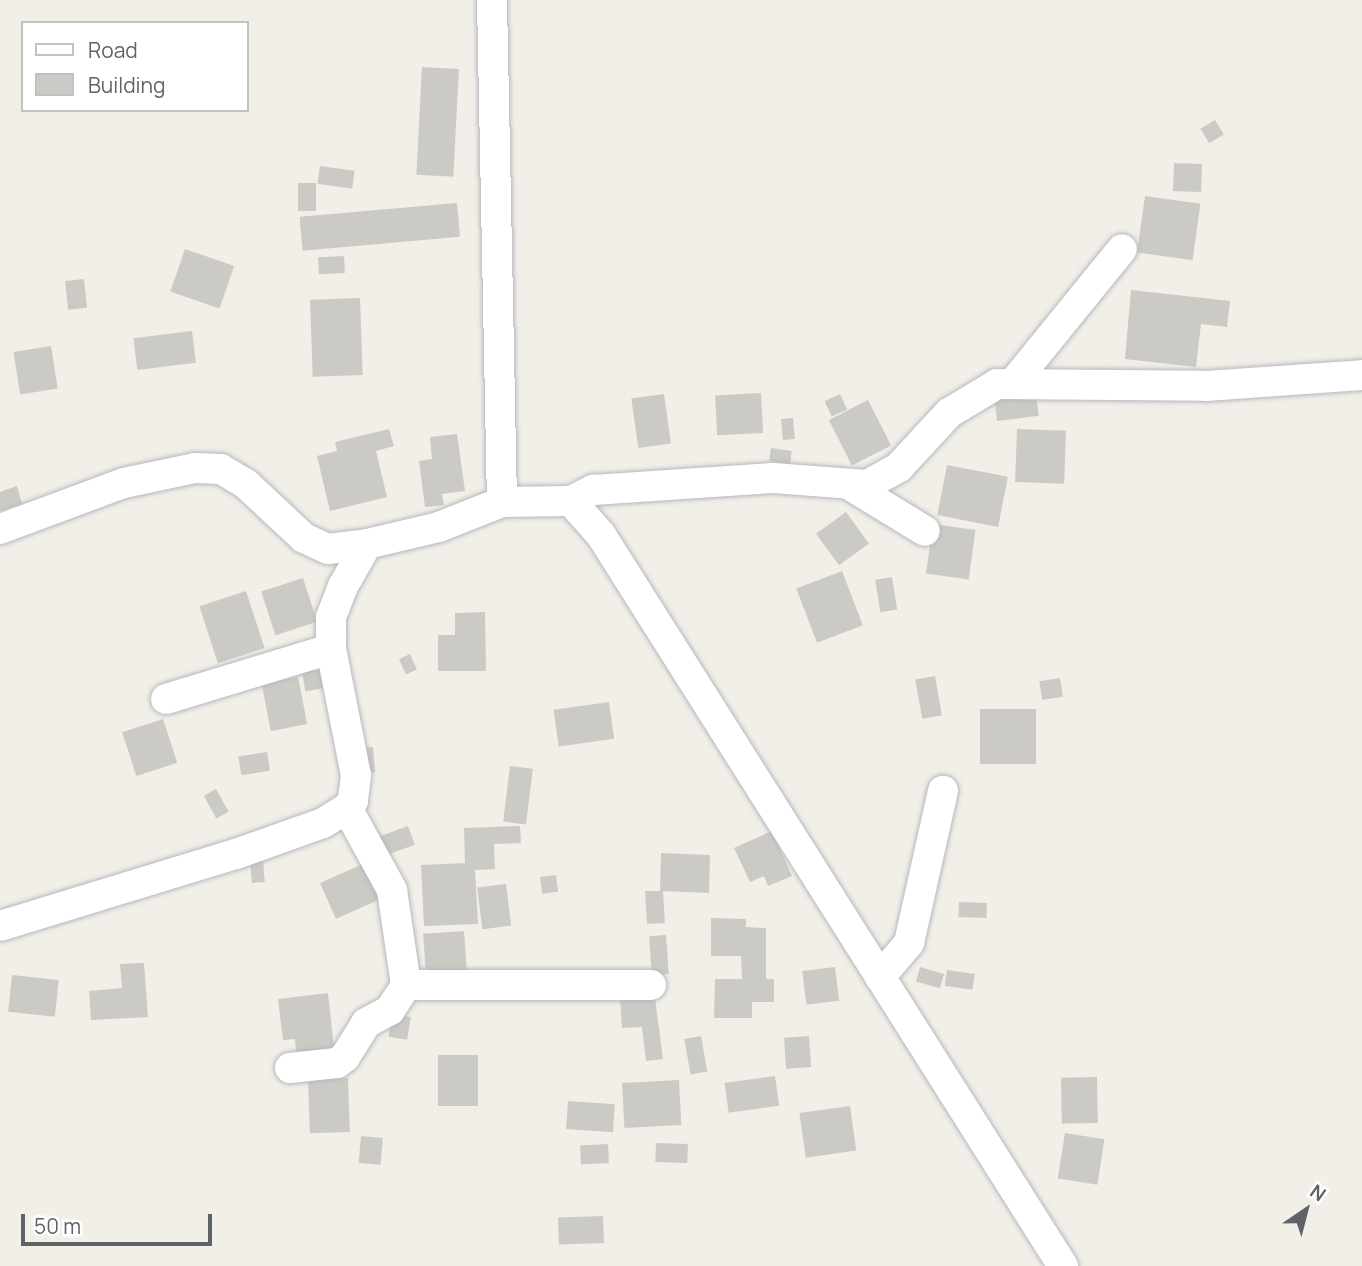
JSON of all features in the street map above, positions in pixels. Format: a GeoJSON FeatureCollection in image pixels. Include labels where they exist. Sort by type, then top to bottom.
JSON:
{"type":"FeatureCollection","features":[{"type":"Feature","properties":{"kind":"street"},"geometry":{"type":"LineString","coordinates":[[492,0],[502,502]]}},
{"type":"Feature","properties":{"kind":"street"},"geometry":{"type":"LineString","coordinates":[[1014,382],[1122,249]]}},
{"type":"Feature","properties":{"kind":"street"},"geometry":{"type":"LineString","coordinates":[[0,529],[124,483],[195,467],[221,469],[246,484],[304,538],[328,549],[367,544],[439,527],[502,502],[571,501],[593,490],[773,478],[853,487],[878,480],[899,467],[936,424],[975,393],[1014,382],[1206,386],[1362,374]]}},
{"type":"Feature","properties":{"kind":"street"},"geometry":{"type":"LineString","coordinates":[[853,487],[925,531]]}},
{"type":"Feature","properties":{"kind":"street"},"geometry":{"type":"LineString","coordinates":[[571,501],[601,535],[1063,1266]]}},
{"type":"Feature","properties":{"kind":"street"},"geometry":{"type":"LineString","coordinates":[[0,926],[236,854],[323,823],[347,808],[353,801],[356,775],[331,649],[331,618],[367,544]]}},
{"type":"Feature","properties":{"kind":"street"},"geometry":{"type":"LineString","coordinates":[[166,699],[331,649]]}},
{"type":"Feature","properties":{"kind":"street"},"geometry":{"type":"LineString","coordinates":[[880,977],[909,943],[943,791]]}},
{"type":"Feature","properties":{"kind":"street"},"geometry":{"type":"LineString","coordinates":[[290,1068],[337,1063],[345,1058],[366,1023],[390,1010],[406,985],[392,890],[347,808]]}},
{"type":"Feature","properties":{"kind":"street"},"geometry":{"type":"LineString","coordinates":[[406,985],[651,985]]}},
{"type":"Feature","properties":{"kind":"building"},"geometry":{"type":"Polygon","coordinates":[[[422,67],[459,69],[453,177],[416,175],[422,67]]]}},
{"type":"Feature","properties":{"kind":"building"},"geometry":{"type":"Polygon","coordinates":[[[1215,120],[1224,135],[1209,143],[1200,129],[1215,120]]]}},
{"type":"Feature","properties":{"kind":"building"},"geometry":{"type":"Polygon","coordinates":[[[1174,163],[1202,164],[1201,192],[1173,191],[1174,163]]]}},
{"type":"Feature","properties":{"kind":"building"},"geometry":{"type":"Polygon","coordinates":[[[320,166],[355,171],[352,189],[317,184],[320,166]]]}},
{"type":"Feature","properties":{"kind":"building"},"geometry":{"type":"Polygon","coordinates":[[[298,183],[316,183],[316,211],[298,211],[298,183]]]}},
{"type":"Feature","properties":{"kind":"building"},"geometry":{"type":"Polygon","coordinates":[[[1145,196],[1200,204],[1193,260],[1137,252],[1145,196]]]}},
{"type":"Feature","properties":{"kind":"building"},"geometry":{"type":"Polygon","coordinates":[[[457,203],[460,237],[303,251],[300,217],[457,203]]]}},
{"type":"Feature","properties":{"kind":"building"},"geometry":{"type":"Polygon","coordinates":[[[185,249],[234,266],[220,308],[170,292],[185,249]]]}},
{"type":"Feature","properties":{"kind":"building"},"geometry":{"type":"Polygon","coordinates":[[[344,256],[345,273],[319,274],[318,257],[344,256]]]}},
{"type":"Feature","properties":{"kind":"building"},"geometry":{"type":"Polygon","coordinates":[[[84,279],[87,308],[68,310],[65,281],[84,279]]]}},
{"type":"Feature","properties":{"kind":"building"},"geometry":{"type":"Polygon","coordinates":[[[1131,290],[1230,301],[1227,327],[1201,324],[1196,367],[1125,359],[1131,290]]]}},
{"type":"Feature","properties":{"kind":"building"},"geometry":{"type":"Polygon","coordinates":[[[360,298],[363,375],[313,377],[310,300],[360,298]]]}},
{"type":"Feature","properties":{"kind":"building"},"geometry":{"type":"Polygon","coordinates":[[[192,331],[196,363],[137,370],[133,338],[192,331]]]}},
{"type":"Feature","properties":{"kind":"building"},"geometry":{"type":"Polygon","coordinates":[[[51,346],[58,388],[20,394],[13,352],[51,346]]]}},
{"type":"Feature","properties":{"kind":"building"},"geometry":{"type":"Polygon","coordinates":[[[761,393],[763,433],[717,435],[715,395],[761,393]]]}},
{"type":"Feature","properties":{"kind":"building"},"geometry":{"type":"Polygon","coordinates":[[[1036,393],[1039,416],[997,421],[994,398],[1036,393]]]}},
{"type":"Feature","properties":{"kind":"building"},"geometry":{"type":"Polygon","coordinates":[[[664,394],[671,444],[638,448],[631,399],[664,394]]]}},
{"type":"Feature","properties":{"kind":"building"},"geometry":{"type":"Polygon","coordinates":[[[840,394],[847,409],[832,417],[825,401],[840,394]]]}},
{"type":"Feature","properties":{"kind":"building"},"geometry":{"type":"Polygon","coordinates":[[[868,400],[891,445],[852,465],[829,420],[868,400]]]}},
{"type":"Feature","properties":{"kind":"building"},"geometry":{"type":"Polygon","coordinates":[[[793,418],[795,439],[783,440],[781,419],[793,418]]]}},
{"type":"Feature","properties":{"kind":"building"},"geometry":{"type":"Polygon","coordinates":[[[389,429],[394,446],[376,451],[387,497],[330,511],[317,456],[337,451],[335,442],[389,429]]]}},
{"type":"Feature","properties":{"kind":"building"},"geometry":{"type":"Polygon","coordinates":[[[1017,429],[1066,431],[1064,484],[1015,482],[1017,429]]]}},
{"type":"Feature","properties":{"kind":"building"},"geometry":{"type":"Polygon","coordinates":[[[457,434],[465,491],[442,494],[444,505],[425,507],[419,461],[432,459],[430,437],[457,434]]]}},
{"type":"Feature","properties":{"kind":"building"},"geometry":{"type":"Polygon","coordinates":[[[771,448],[792,451],[790,464],[769,461],[771,448]]]}},
{"type":"Feature","properties":{"kind":"building"},"geometry":{"type":"Polygon","coordinates":[[[947,465],[1008,477],[998,527],[937,515],[947,465]]]}},
{"type":"Feature","properties":{"kind":"building"},"geometry":{"type":"Polygon","coordinates":[[[17,486],[22,504],[0,511],[0,492],[17,486]]]}},
{"type":"Feature","properties":{"kind":"building"},"geometry":{"type":"Polygon","coordinates":[[[846,512],[869,544],[839,565],[816,534],[846,512]]]}},
{"type":"Feature","properties":{"kind":"building"},"geometry":{"type":"Polygon","coordinates":[[[933,524],[976,530],[969,579],[926,574],[933,524]]]}},
{"type":"Feature","properties":{"kind":"building"},"geometry":{"type":"Polygon","coordinates":[[[842,571],[863,625],[817,643],[796,589],[842,571]]]}},
{"type":"Feature","properties":{"kind":"building"},"geometry":{"type":"Polygon","coordinates":[[[892,577],[897,610],[880,612],[875,580],[892,577]]]}},
{"type":"Feature","properties":{"kind":"building"},"geometry":{"type":"Polygon","coordinates":[[[303,578],[317,622],[275,635],[261,592],[303,578]]]}},
{"type":"Feature","properties":{"kind":"building"},"geometry":{"type":"Polygon","coordinates":[[[246,591],[265,648],[218,663],[199,606],[246,591]]]}},
{"type":"Feature","properties":{"kind":"building"},"geometry":{"type":"Polygon","coordinates":[[[485,612],[486,671],[438,671],[438,635],[455,635],[455,613],[485,612]]]}},
{"type":"Feature","properties":{"kind":"building"},"geometry":{"type":"Polygon","coordinates":[[[410,654],[417,670],[406,674],[399,659],[410,654]]]}},
{"type":"Feature","properties":{"kind":"building"},"geometry":{"type":"Polygon","coordinates":[[[324,669],[327,688],[305,691],[302,672],[324,669]]]}},
{"type":"Feature","properties":{"kind":"building"},"geometry":{"type":"Polygon","coordinates":[[[935,676],[942,715],[922,719],[915,679],[935,676]]]}},
{"type":"Feature","properties":{"kind":"building"},"geometry":{"type":"Polygon","coordinates":[[[298,677],[307,724],[271,731],[262,684],[298,677]]]}},
{"type":"Feature","properties":{"kind":"building"},"geometry":{"type":"Polygon","coordinates":[[[1060,678],[1063,697],[1042,700],[1039,681],[1060,678]]]}},
{"type":"Feature","properties":{"kind":"building"},"geometry":{"type":"Polygon","coordinates":[[[609,702],[614,739],[559,746],[554,710],[609,702]]]}},
{"type":"Feature","properties":{"kind":"building"},"geometry":{"type":"Polygon","coordinates":[[[980,709],[1036,709],[1036,764],[980,764],[980,709]]]}},
{"type":"Feature","properties":{"kind":"building"},"geometry":{"type":"Polygon","coordinates":[[[163,719],[177,763],[136,776],[122,732],[163,719]]]}},
{"type":"Feature","properties":{"kind":"building"},"geometry":{"type":"Polygon","coordinates":[[[373,747],[375,772],[359,773],[357,748],[373,747]]]}},
{"type":"Feature","properties":{"kind":"building"},"geometry":{"type":"Polygon","coordinates":[[[267,752],[270,771],[241,775],[238,757],[267,752]]]}},
{"type":"Feature","properties":{"kind":"building"},"geometry":{"type":"Polygon","coordinates":[[[510,766],[533,769],[526,824],[503,822],[510,766]]]}},
{"type":"Feature","properties":{"kind":"building"},"geometry":{"type":"Polygon","coordinates":[[[216,789],[229,812],[216,819],[204,796],[216,789]]]}},
{"type":"Feature","properties":{"kind":"building"},"geometry":{"type":"Polygon","coordinates":[[[408,826],[415,845],[381,857],[374,838],[408,826]]]}},
{"type":"Feature","properties":{"kind":"building"},"geometry":{"type":"Polygon","coordinates":[[[520,826],[521,843],[494,844],[495,869],[475,870],[478,924],[424,926],[421,865],[465,863],[464,828],[520,826]]]}},
{"type":"Feature","properties":{"kind":"building"},"geometry":{"type":"Polygon","coordinates":[[[772,831],[792,876],[768,886],[764,876],[750,882],[734,848],[772,831]]]}},
{"type":"Feature","properties":{"kind":"building"},"geometry":{"type":"Polygon","coordinates":[[[661,853],[710,855],[709,893],[663,891],[665,923],[647,924],[645,891],[660,891],[661,853]]]}},
{"type":"Feature","properties":{"kind":"building"},"geometry":{"type":"Polygon","coordinates":[[[263,861],[265,882],[252,883],[250,862],[263,861]]]}},
{"type":"Feature","properties":{"kind":"building"},"geometry":{"type":"Polygon","coordinates":[[[363,864],[379,900],[336,919],[320,883],[363,864]]]}},
{"type":"Feature","properties":{"kind":"building"},"geometry":{"type":"Polygon","coordinates":[[[556,875],[558,892],[542,894],[540,877],[556,875]]]}},
{"type":"Feature","properties":{"kind":"building"},"geometry":{"type":"Polygon","coordinates":[[[506,884],[511,926],[482,929],[477,888],[506,884]]]}},
{"type":"Feature","properties":{"kind":"building"},"geometry":{"type":"Polygon","coordinates":[[[959,902],[987,903],[986,918],[958,917],[959,902]]]}},
{"type":"Feature","properties":{"kind":"building"},"geometry":{"type":"Polygon","coordinates":[[[711,918],[746,919],[746,927],[766,928],[766,979],[774,979],[774,1002],[752,1002],[752,1018],[714,1018],[715,979],[742,979],[741,956],[711,956],[711,918]]]}},
{"type":"Feature","properties":{"kind":"building"},"geometry":{"type":"Polygon","coordinates":[[[464,931],[467,976],[426,979],[423,934],[464,931]]]}},
{"type":"Feature","properties":{"kind":"building"},"geometry":{"type":"Polygon","coordinates":[[[666,935],[669,974],[652,975],[649,936],[666,935]]]}},
{"type":"Feature","properties":{"kind":"building"},"geometry":{"type":"Polygon","coordinates":[[[144,963],[148,1017],[91,1020],[89,991],[122,988],[120,964],[144,963]]]}},
{"type":"Feature","properties":{"kind":"building"},"geometry":{"type":"Polygon","coordinates":[[[835,967],[839,1001],[806,1005],[802,971],[835,967]]]}},
{"type":"Feature","properties":{"kind":"building"},"geometry":{"type":"Polygon","coordinates":[[[920,967],[944,974],[940,988],[916,981],[920,967]]]}},
{"type":"Feature","properties":{"kind":"building"},"geometry":{"type":"Polygon","coordinates":[[[947,970],[975,974],[973,990],[945,986],[947,970]]]}},
{"type":"Feature","properties":{"kind":"building"},"geometry":{"type":"Polygon","coordinates":[[[12,975],[59,980],[55,1017],[8,1012],[12,975]]]}},
{"type":"Feature","properties":{"kind":"building"},"geometry":{"type":"Polygon","coordinates":[[[328,993],[334,1048],[296,1052],[295,1039],[283,1040],[278,999],[328,993]]]}},
{"type":"Feature","properties":{"kind":"building"},"geometry":{"type":"Polygon","coordinates":[[[655,998],[663,1059],[646,1061],[642,1027],[622,1028],[620,999],[655,998]]]}},
{"type":"Feature","properties":{"kind":"building"},"geometry":{"type":"Polygon","coordinates":[[[392,1014],[411,1017],[407,1040],[388,1037],[392,1014]]]}},
{"type":"Feature","properties":{"kind":"building"},"geometry":{"type":"Polygon","coordinates":[[[701,1036],[707,1071],[691,1074],[684,1039],[701,1036]]]}},
{"type":"Feature","properties":{"kind":"building"},"geometry":{"type":"Polygon","coordinates":[[[809,1036],[811,1067],[786,1069],[784,1038],[809,1036]]]}},
{"type":"Feature","properties":{"kind":"building"},"geometry":{"type":"Polygon","coordinates":[[[438,1055],[478,1055],[478,1106],[438,1106],[438,1055]]]}},
{"type":"Feature","properties":{"kind":"building"},"geometry":{"type":"Polygon","coordinates":[[[775,1076],[779,1106],[729,1113],[724,1083],[775,1076]]]}},
{"type":"Feature","properties":{"kind":"building"},"geometry":{"type":"Polygon","coordinates":[[[1097,1077],[1098,1123],[1062,1124],[1061,1078],[1097,1077]]]}},
{"type":"Feature","properties":{"kind":"building"},"geometry":{"type":"Polygon","coordinates":[[[348,1078],[350,1132],[310,1133],[308,1079],[348,1078]]]}},
{"type":"Feature","properties":{"kind":"building"},"geometry":{"type":"Polygon","coordinates":[[[679,1080],[681,1125],[624,1128],[622,1083],[679,1080]]]}},
{"type":"Feature","properties":{"kind":"building"},"geometry":{"type":"Polygon","coordinates":[[[568,1101],[615,1104],[613,1132],[566,1129],[568,1101]]]}},
{"type":"Feature","properties":{"kind":"building"},"geometry":{"type":"Polygon","coordinates":[[[850,1106],[856,1151],[806,1158],[799,1113],[850,1106]]]}},
{"type":"Feature","properties":{"kind":"building"},"geometry":{"type":"Polygon","coordinates":[[[1065,1133],[1105,1139],[1097,1185],[1058,1178],[1065,1133]]]}},
{"type":"Feature","properties":{"kind":"building"},"geometry":{"type":"Polygon","coordinates":[[[361,1136],[383,1138],[381,1165],[359,1163],[361,1136]]]}},
{"type":"Feature","properties":{"kind":"building"},"geometry":{"type":"Polygon","coordinates":[[[656,1143],[688,1144],[687,1163],[655,1162],[656,1143]]]}},
{"type":"Feature","properties":{"kind":"building"},"geometry":{"type":"Polygon","coordinates":[[[608,1144],[609,1163],[581,1164],[580,1145],[608,1144]]]}},
{"type":"Feature","properties":{"kind":"building"},"geometry":{"type":"Polygon","coordinates":[[[603,1216],[604,1243],[559,1245],[558,1218],[603,1216]]]}}]}
